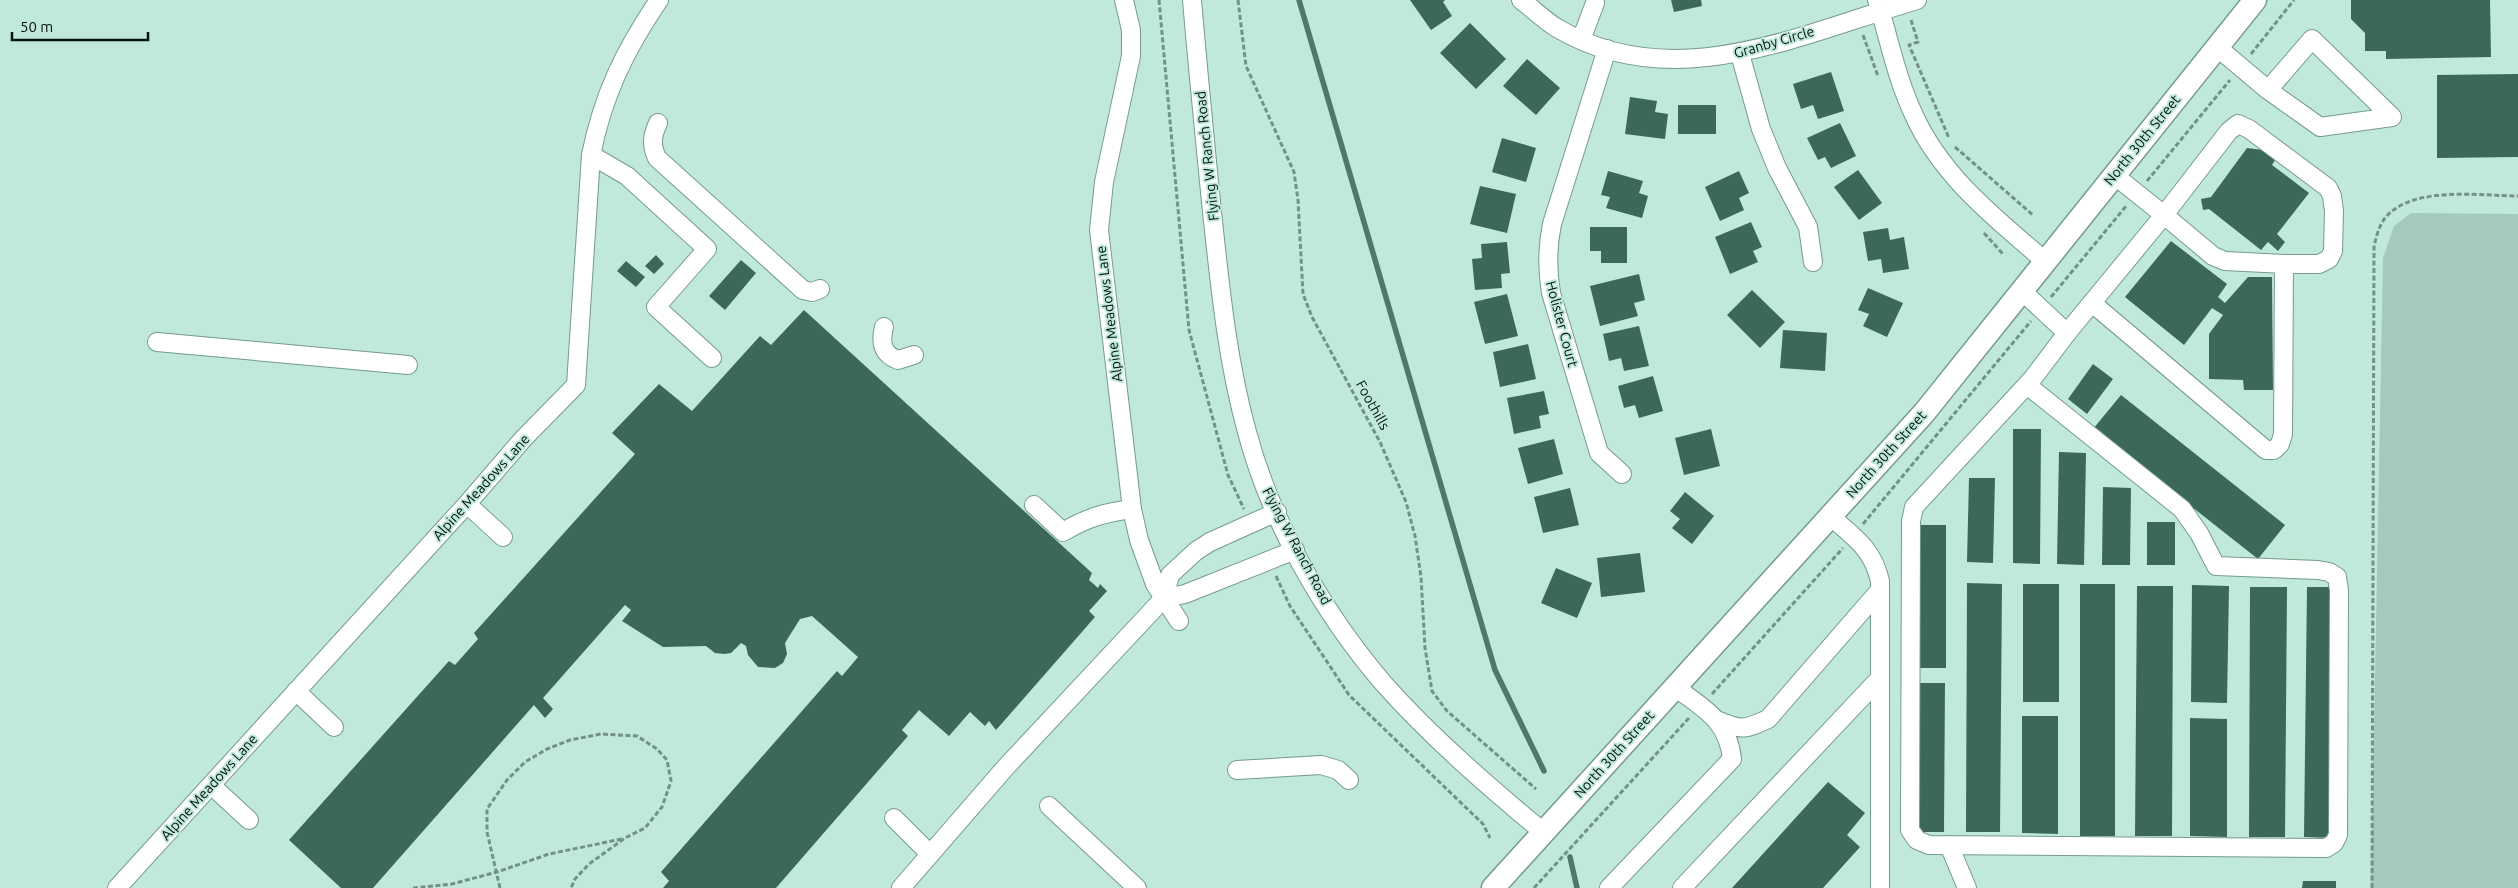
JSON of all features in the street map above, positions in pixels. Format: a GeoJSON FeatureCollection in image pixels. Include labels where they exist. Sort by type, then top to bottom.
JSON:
{"type":"FeatureCollection","features":[{"type":"Feature","properties":{"kind":"main road","name":"North 30th Street"},"geometry":{"type":"LineString","coordinates":[[1493,888],[1924,413],[2255,0]]}},
{"type":"Feature","properties":{"kind":"street","name":"Alpine Meadows Lane"},"geometry":{"type":"LineString","coordinates":[[117,888],[467,504],[523,439],[576,385],[591,155],[596,131],[617,69],[634,36],[659,0]]}},
{"type":"Feature","properties":{"kind":"street","name":"Alpine Meadows Lane"},"geometry":{"type":"LineString","coordinates":[[1124,0],[1131,30],[1131,56],[1104,182],[1099,230],[1132,510],[1138,540],[1155,584],[1179,621]]}},
{"type":"Feature","properties":{"kind":"street","name":"Flying W Ranch Road"},"geometry":{"type":"LineString","coordinates":[[1192,0],[1222,309],[1232,373],[1247,434],[1265,487],[1296,550],[1342,628],[1383,682],[1423,725],[1543,832]]}},
{"type":"Feature","properties":{"kind":"street","name":"Granby Circle"},"geometry":{"type":"LineString","coordinates":[[1521,0],[1557,28],[1582,40],[1607,49],[1646,58],[1673,60],[1740,54],[1879,5],[1911,2]]}},
{"type":"Feature","properties":{"kind":"street"},"geometry":{"type":"LineString","coordinates":[[1582,40],[1595,3]]}},
{"type":"Feature","properties":{"kind":"street"},"geometry":{"type":"LineString","coordinates":[[1879,5],[1897,74],[1913,115],[1929,141],[1966,190],[2045,261]]}},
{"type":"Feature","properties":{"kind":"street"},"geometry":{"type":"LineString","coordinates":[[2217,47],[2268,90],[2320,128],[2392,118],[2312,38],[2268,90]]}},
{"type":"Feature","properties":{"kind":"street","name":"Holister Court"},"geometry":{"type":"LineString","coordinates":[[1607,49],[1552,224],[1548,246],[1547,271],[1551,293],[1599,453],[1622,474]]}},
{"type":"Feature","properties":{"kind":"street"},"geometry":{"type":"LineString","coordinates":[[1740,54],[1761,129],[1777,168],[1808,227],[1813,262]]}},
{"type":"Feature","properties":{"kind":"street"},"geometry":{"type":"LineString","coordinates":[[658,123],[653,136],[653,150],[657,158],[803,290],[812,292],[820,289]]}},
{"type":"Feature","properties":{"kind":"street"},"geometry":{"type":"LineString","coordinates":[[2027,385],[2182,509],[2199,533],[2216,566],[2318,570],[2330,572],[2336,577],[2339,590],[2338,835],[2334,843],[2326,848],[1929,846],[1917,840],[1910,830],[1911,521],[1914,507],[2027,385],[2067,333],[2164,216],[2228,131],[2238,124],[2249,129],[2328,188],[2332,196],[2333,251],[2330,259],[2319,264],[2225,261],[2213,256],[2164,216],[2114,175]]}},
{"type":"Feature","properties":{"kind":"street"},"geometry":{"type":"LineString","coordinates":[[591,155],[627,176],[707,249],[656,307],[712,358]]}},
{"type":"Feature","properties":{"kind":"street"},"geometry":{"type":"LineString","coordinates":[[2092,303],[2266,450],[2274,450],[2280,444],[2283,434],[2284,264]]}},
{"type":"Feature","properties":{"kind":"street"},"geometry":{"type":"LineString","coordinates":[[2022,291],[2067,333]]}},
{"type":"Feature","properties":{"kind":"street"},"geometry":{"type":"LineString","coordinates":[[884,327],[881,337],[882,348],[889,357],[898,360],[914,355]]}},
{"type":"Feature","properties":{"kind":"street"},"geometry":{"type":"LineString","coordinates":[[156,342],[408,366]]}},
{"type":"Feature","properties":{"kind":"street"},"geometry":{"type":"LineString","coordinates":[[467,504],[503,537]]}},
{"type":"Feature","properties":{"kind":"street"},"geometry":{"type":"LineString","coordinates":[[1034,505],[1063,532],[1083,520],[1100,514],[1132,510]]}},
{"type":"Feature","properties":{"kind":"street"},"geometry":{"type":"LineString","coordinates":[[901,888],[1006,768],[1164,598],[1170,575],[1196,551],[1210,542],[1277,512]]}},
{"type":"Feature","properties":{"kind":"street"},"geometry":{"type":"LineString","coordinates":[[1830,516],[1869,552],[1876,564],[1880,590],[1880,888]]}},
{"type":"Feature","properties":{"kind":"street"},"geometry":{"type":"LineString","coordinates":[[1164,598],[1185,594],[1296,550]]}},
{"type":"Feature","properties":{"kind":"street"},"geometry":{"type":"LineString","coordinates":[[1675,687],[1719,722],[1733,728],[1746,729],[1768,719],[1880,590]]}},
{"type":"Feature","properties":{"kind":"street"},"geometry":{"type":"LineString","coordinates":[[1682,888],[1880,678]]}},
{"type":"Feature","properties":{"kind":"street"},"geometry":{"type":"LineString","coordinates":[[296,691],[334,727]]}},
{"type":"Feature","properties":{"kind":"street"},"geometry":{"type":"LineString","coordinates":[[1609,888],[1732,759],[1730,743],[1719,722]]}},
{"type":"Feature","properties":{"kind":"street"},"geometry":{"type":"LineString","coordinates":[[1237,770],[1322,765],[1338,770],[1349,780]]}},
{"type":"Feature","properties":{"kind":"street"},"geometry":{"type":"LineString","coordinates":[[211,785],[249,820]]}},
{"type":"Feature","properties":{"kind":"street"},"geometry":{"type":"LineString","coordinates":[[1050,806],[1137,888]]}},
{"type":"Feature","properties":{"kind":"street"},"geometry":{"type":"LineString","coordinates":[[894,818],[930,854]]}},
{"type":"Feature","properties":{"kind":"street"},"geometry":{"type":"LineString","coordinates":[[1949,846],[1967,888]]}},
{"type":"Feature","properties":{"kind":"path","name":"Foothills"},"geometry":{"type":"LineString","coordinates":[[1238,0],[1246,66],[1294,172],[1298,200],[1303,294],[1312,317],[1380,442],[1406,502],[1415,536],[1421,577],[1425,648],[1432,691],[1447,711],[1536,789]]}},
{"type":"Feature","properties":{"kind":"path"},"geometry":{"type":"LineString","coordinates":[[1911,2],[1918,42],[1910,45],[1951,144],[2034,216]]}},
{"type":"Feature","properties":{"kind":"path"},"geometry":{"type":"LineString","coordinates":[[2372,888],[2374,247],[2378,232],[2385,218],[2409,201],[2430,196],[2518,196]]}},
{"type":"Feature","properties":{"kind":"path"},"geometry":{"type":"LineString","coordinates":[[500,888],[487,832],[487,809],[507,780],[525,762],[546,749],[570,740],[601,734],[637,736],[657,749],[667,760],[671,781],[662,807],[645,828],[626,838],[589,864],[575,879],[571,888]]}},
{"type":"Feature","properties":{"kind":"path"},"geometry":{"type":"LineString","coordinates":[[1534,888],[1583,833]]}},
{"type":"Feature","properties":{"kind":"path"},"geometry":{"type":"LineString","coordinates":[[413,888],[452,884],[497,872],[549,854],[626,838]]}},
{"type":"Feature","properties":{"kind":"green space"},"geometry":{"type":"Polygon","coordinates":[[[2411,213],[2518,214],[2518,888],[2371,888],[2383,258],[2394,226],[2411,213]]]}},
{"type":"Feature","properties":{"kind":"building"},"geometry":{"type":"Polygon","coordinates":[[[1410,0],[1445,0],[1443,2],[1452,16],[1431,30],[1410,0]]]}},
{"type":"Feature","properties":{"kind":"building"},"geometry":{"type":"Polygon","coordinates":[[[1671,0],[1701,0],[1702,6],[1674,12],[1671,0]]]}},
{"type":"Feature","properties":{"kind":"building"},"geometry":{"type":"Polygon","coordinates":[[[2351,0],[2490,0],[2491,57],[2386,59],[2386,51],[2365,51],[2365,33],[2351,19],[2351,0]]]}},
{"type":"Feature","properties":{"kind":"building"},"geometry":{"type":"Polygon","coordinates":[[[1470,23],[1506,59],[1476,89],[1440,53],[1470,23]]]}},
{"type":"Feature","properties":{"kind":"building"},"geometry":{"type":"Polygon","coordinates":[[[1527,59],[1560,88],[1536,115],[1503,86],[1527,59]]]}},
{"type":"Feature","properties":{"kind":"building"},"geometry":{"type":"Polygon","coordinates":[[[1831,72],[1844,111],[1818,119],[1813,105],[1801,109],[1793,84],[1831,72]]]}},
{"type":"Feature","properties":{"kind":"building"},"geometry":{"type":"Polygon","coordinates":[[[2518,74],[2518,157],[2437,158],[2437,75],[2518,74]]]}},
{"type":"Feature","properties":{"kind":"building"},"geometry":{"type":"Polygon","coordinates":[[[1630,97],[1657,101],[1655,112],[1668,114],[1665,139],[1625,134],[1630,97]]]}},
{"type":"Feature","properties":{"kind":"building"},"geometry":{"type":"Polygon","coordinates":[[[1678,105],[1716,105],[1716,134],[1678,134],[1678,105]]]}},
{"type":"Feature","properties":{"kind":"building"},"geometry":{"type":"Polygon","coordinates":[[[1840,123],[1856,156],[1831,168],[1825,157],[1818,160],[1807,138],[1840,123]]]}},
{"type":"Feature","properties":{"kind":"building"},"geometry":{"type":"Polygon","coordinates":[[[1502,138],[1536,148],[1526,182],[1492,172],[1502,138]]]}},
{"type":"Feature","properties":{"kind":"building"},"geometry":{"type":"Polygon","coordinates":[[[2247,148],[2263,150],[2275,160],[2272,165],[2309,193],[2277,234],[2285,242],[2278,251],[2268,242],[2261,250],[2209,209],[2203,210],[2201,199],[2211,197],[2247,148]]]}},
{"type":"Feature","properties":{"kind":"building"},"geometry":{"type":"Polygon","coordinates":[[[1858,170],[1882,203],[1859,220],[1834,187],[1858,170]]]}},
{"type":"Feature","properties":{"kind":"building"},"geometry":{"type":"Polygon","coordinates":[[[1608,171],[1643,181],[1639,193],[1648,196],[1642,218],[1606,208],[1610,197],[1601,195],[1608,171]]]}},
{"type":"Feature","properties":{"kind":"building"},"geometry":{"type":"Polygon","coordinates":[[[1739,171],[1749,193],[1739,198],[1744,210],[1720,221],[1705,187],[1739,171]]]}},
{"type":"Feature","properties":{"kind":"building"},"geometry":{"type":"Polygon","coordinates":[[[1480,186],[1516,194],[1507,233],[1470,224],[1480,186]]]}},
{"type":"Feature","properties":{"kind":"building"},"geometry":{"type":"Polygon","coordinates":[[[1751,222],[1762,247],[1753,251],[1758,262],[1730,274],[1715,237],[1751,222]]]}},
{"type":"Feature","properties":{"kind":"building"},"geometry":{"type":"Polygon","coordinates":[[[1590,227],[1627,227],[1627,263],[1601,263],[1601,251],[1590,251],[1590,227]]]}},
{"type":"Feature","properties":{"kind":"building"},"geometry":{"type":"Polygon","coordinates":[[[1888,228],[1890,240],[1904,237],[1909,269],[1883,273],[1881,259],[1868,261],[1863,232],[1888,228]]]}},
{"type":"Feature","properties":{"kind":"building"},"geometry":{"type":"Polygon","coordinates":[[[2171,241],[2227,284],[2218,297],[2225,303],[2248,277],[2272,277],[2273,390],[2244,390],[2243,380],[2209,379],[2209,334],[2223,315],[2212,308],[2184,345],[2125,297],[2171,241]]]}},
{"type":"Feature","properties":{"kind":"building"},"geometry":{"type":"Polygon","coordinates":[[[1507,242],[1510,273],[1501,274],[1502,288],[1475,290],[1472,259],[1482,258],[1481,244],[1507,242]]]}},
{"type":"Feature","properties":{"kind":"building"},"geometry":{"type":"Polygon","coordinates":[[[656,255],[664,264],[654,274],[645,266],[656,255]]]}},
{"type":"Feature","properties":{"kind":"building"},"geometry":{"type":"Polygon","coordinates":[[[741,260],[756,273],[725,310],[709,296],[741,260]]]}},
{"type":"Feature","properties":{"kind":"building"},"geometry":{"type":"Polygon","coordinates":[[[626,261],[645,277],[636,287],[617,271],[626,261]]]}},
{"type":"Feature","properties":{"kind":"building"},"geometry":{"type":"Polygon","coordinates":[[[1639,274],[1645,300],[1634,303],[1638,316],[1600,326],[1590,286],[1639,274]]]}},
{"type":"Feature","properties":{"kind":"building"},"geometry":{"type":"Polygon","coordinates":[[[1868,288],[1903,303],[1887,337],[1863,326],[1869,314],[1858,310],[1868,288]]]}},
{"type":"Feature","properties":{"kind":"building"},"geometry":{"type":"Polygon","coordinates":[[[1752,290],[1785,322],[1760,348],[1727,315],[1752,290]]]}},
{"type":"Feature","properties":{"kind":"building"},"geometry":{"type":"Polygon","coordinates":[[[1507,294],[1518,336],[1485,344],[1474,302],[1507,294]]]}},
{"type":"Feature","properties":{"kind":"building"},"geometry":{"type":"Polygon","coordinates":[[[804,310],[1092,573],[1089,580],[1098,588],[1100,584],[1107,591],[1089,611],[1095,617],[996,730],[989,721],[985,726],[970,712],[949,736],[919,710],[902,730],[908,736],[776,888],[663,888],[669,881],[661,872],[837,671],[842,676],[858,657],[812,616],[800,619],[785,643],[787,654],[783,663],[775,668],[758,667],[748,655],[746,646],[741,643],[731,653],[724,654],[715,653],[706,646],[663,647],[622,621],[631,610],[625,605],[543,698],[553,709],[545,718],[534,705],[373,888],[341,888],[289,840],[449,661],[455,665],[478,639],[474,633],[635,454],[612,433],[659,384],[692,411],[760,336],[771,345],[804,310]]]}},
{"type":"Feature","properties":{"kind":"building"},"geometry":{"type":"Polygon","coordinates":[[[1639,326],[1649,366],[1624,371],[1621,358],[1609,361],[1603,334],[1639,326]]]}},
{"type":"Feature","properties":{"kind":"building"},"geometry":{"type":"Polygon","coordinates":[[[1783,330],[1827,333],[1825,371],[1780,368],[1783,330]]]}},
{"type":"Feature","properties":{"kind":"building"},"geometry":{"type":"Polygon","coordinates":[[[1528,344],[1536,379],[1500,387],[1493,352],[1528,344]]]}},
{"type":"Feature","properties":{"kind":"building"},"geometry":{"type":"Polygon","coordinates":[[[2093,364],[2113,379],[2087,414],[2068,399],[2093,364]]]}},
{"type":"Feature","properties":{"kind":"building"},"geometry":{"type":"Polygon","coordinates":[[[1653,376],[1663,411],[1639,418],[1635,405],[1624,408],[1618,386],[1653,376]]]}},
{"type":"Feature","properties":{"kind":"building"},"geometry":{"type":"Polygon","coordinates":[[[1544,391],[1549,414],[1539,416],[1541,428],[1514,434],[1507,398],[1544,391]]]}},
{"type":"Feature","properties":{"kind":"building"},"geometry":{"type":"Polygon","coordinates":[[[2121,395],[2285,525],[2258,559],[2093,429],[2121,395]]]}},
{"type":"Feature","properties":{"kind":"building"},"geometry":{"type":"Polygon","coordinates":[[[1711,429],[1720,466],[1684,475],[1675,438],[1711,429]]]}},
{"type":"Feature","properties":{"kind":"building"},"geometry":{"type":"Polygon","coordinates":[[[2013,429],[2041,429],[2040,564],[2013,563],[2013,429]]]}},
{"type":"Feature","properties":{"kind":"building"},"geometry":{"type":"Polygon","coordinates":[[[1554,439],[1563,474],[1528,484],[1518,448],[1554,439]]]}},
{"type":"Feature","properties":{"kind":"building"},"geometry":{"type":"Polygon","coordinates":[[[2059,452],[2086,453],[2084,565],[2057,564],[2059,452]]]}},
{"type":"Feature","properties":{"kind":"building"},"geometry":{"type":"Polygon","coordinates":[[[1969,478],[1995,478],[1993,563],[1967,562],[1969,478]]]}},
{"type":"Feature","properties":{"kind":"building"},"geometry":{"type":"Polygon","coordinates":[[[2103,487],[2131,488],[2130,565],[2102,565],[2103,487]]]}},
{"type":"Feature","properties":{"kind":"building"},"geometry":{"type":"Polygon","coordinates":[[[1570,488],[1579,525],[1543,533],[1534,497],[1570,488]]]}},
{"type":"Feature","properties":{"kind":"building"},"geometry":{"type":"Polygon","coordinates":[[[1685,492],[1714,516],[1692,544],[1672,528],[1680,519],[1670,511],[1685,492]]]}},
{"type":"Feature","properties":{"kind":"building"},"geometry":{"type":"Polygon","coordinates":[[[2147,522],[2175,522],[2175,565],[2147,565],[2147,522]]]}},
{"type":"Feature","properties":{"kind":"building"},"geometry":{"type":"Polygon","coordinates":[[[1919,525],[1946,525],[1946,668],[1919,668],[1919,525]]]}},
{"type":"Feature","properties":{"kind":"building"},"geometry":{"type":"Polygon","coordinates":[[[1640,553],[1645,592],[1601,597],[1597,558],[1640,553]]]}},
{"type":"Feature","properties":{"kind":"building"},"geometry":{"type":"Polygon","coordinates":[[[1556,568],[1592,583],[1577,618],[1541,603],[1556,568]]]}},
{"type":"Feature","properties":{"kind":"building"},"geometry":{"type":"Polygon","coordinates":[[[1967,583],[2002,584],[2000,832],[1966,832],[1967,583]]]}},
{"type":"Feature","properties":{"kind":"building"},"geometry":{"type":"Polygon","coordinates":[[[2023,584],[2059,584],[2059,702],[2023,702],[2023,584]]]}},
{"type":"Feature","properties":{"kind":"building"},"geometry":{"type":"Polygon","coordinates":[[[2080,584],[2115,584],[2115,836],[2080,836],[2080,584]]]}},
{"type":"Feature","properties":{"kind":"building"},"geometry":{"type":"Polygon","coordinates":[[[2192,585],[2229,586],[2227,703],[2191,702],[2192,585]]]}},
{"type":"Feature","properties":{"kind":"building"},"geometry":{"type":"Polygon","coordinates":[[[2137,586],[2173,586],[2172,836],[2135,836],[2137,586]]]}},
{"type":"Feature","properties":{"kind":"building"},"geometry":{"type":"Polygon","coordinates":[[[2250,587],[2287,587],[2285,837],[2249,837],[2250,587]]]}},
{"type":"Feature","properties":{"kind":"building"},"geometry":{"type":"Polygon","coordinates":[[[2307,587],[2334,587],[2332,838],[2304,837],[2307,587]]]}},
{"type":"Feature","properties":{"kind":"building"},"geometry":{"type":"Polygon","coordinates":[[[1920,683],[1945,683],[1944,832],[1918,832],[1920,683]]]}},
{"type":"Feature","properties":{"kind":"building"},"geometry":{"type":"Polygon","coordinates":[[[2022,716],[2058,716],[2058,834],[2022,833],[2022,716]]]}},
{"type":"Feature","properties":{"kind":"building"},"geometry":{"type":"Polygon","coordinates":[[[2190,718],[2227,719],[2227,837],[2190,836],[2190,718]]]}},
{"type":"Feature","properties":{"kind":"building"},"geometry":{"type":"Polygon","coordinates":[[[1828,782],[1865,813],[1847,835],[1860,847],[1823,888],[1732,888],[1828,782]]]}},
{"type":"Feature","properties":{"kind":"building"},"geometry":{"type":"Polygon","coordinates":[[[2303,881],[2336,881],[2336,888],[2302,888],[2303,881]]]}},
{"type":"Feature","properties":{"kind":"waterway"},"geometry":{"type":"LineString","coordinates":[[1299,0],[1495,670],[1544,771]]}},
{"type":"Feature","properties":{"kind":"waterway"},"geometry":{"type":"LineString","coordinates":[[1570,857],[1577,888]]}}]}
